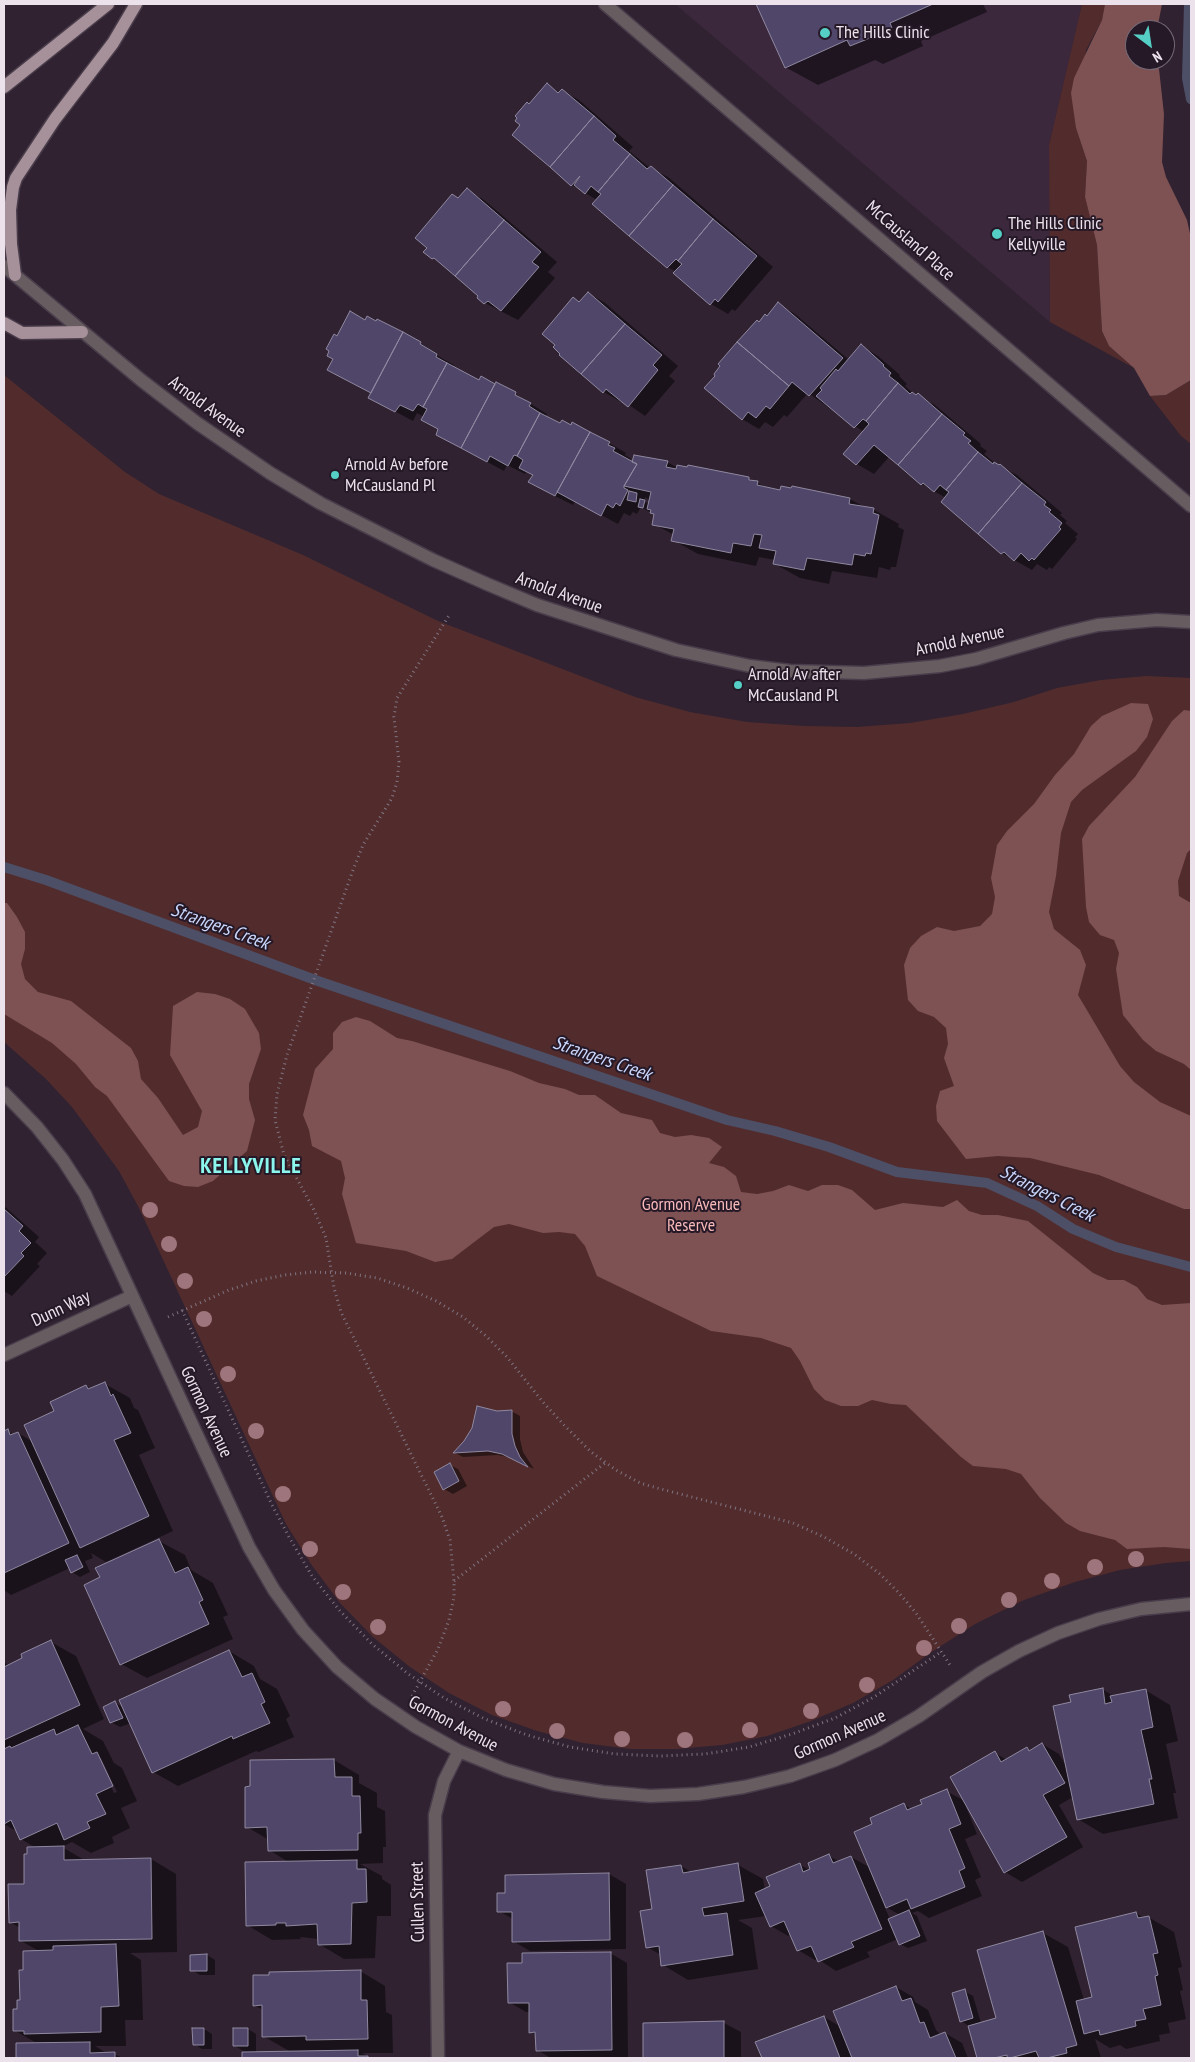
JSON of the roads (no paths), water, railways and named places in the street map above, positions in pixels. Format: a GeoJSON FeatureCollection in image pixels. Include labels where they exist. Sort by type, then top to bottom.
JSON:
{"type":"FeatureCollection","features":[{"type":"Feature","properties":{"kind":"main road"},"geometry":{"type":"LineString","coordinates":[[4,87],[108,4]]}},
{"type":"Feature","properties":{"kind":"main road"},"geometry":{"type":"LineString","coordinates":[[15,275],[11,244],[10,210],[16,178],[60,111],[113,43],[136,4]]}},
{"type":"Feature","properties":{"kind":"main road"},"geometry":{"type":"LineString","coordinates":[[4,323],[22,333],[82,332]]}},
{"type":"Feature","properties":{"kind":"street","name":"McCausland Place"},"geometry":{"type":"LineString","coordinates":[[605,4],[1191,506]]}},
{"type":"Feature","properties":{"kind":"street","name":"Arnold Avenue"},"geometry":{"type":"LineString","coordinates":[[4,266],[82,332],[196,423],[270,473],[320,503],[433,560],[495,588],[546,608],[676,650],[758,667],[810,672],[864,673],[940,666],[976,659],[1064,633],[1098,626],[1157,620],[1191,622]]}},
{"type":"Feature","properties":{"kind":"street","name":"Gormon Avenue"},"geometry":{"type":"LineString","coordinates":[[4,1093],[37,1127],[85,1194],[249,1547],[274,1590],[303,1630],[338,1667],[375,1699],[416,1727],[459,1751],[506,1770],[554,1784],[603,1792],[650,1796],[698,1794],[744,1787],[808,1770],[878,1740],[990,1668],[1019,1651],[1058,1633],[1099,1619],[1141,1609],[1191,1604]]}},
{"type":"Feature","properties":{"kind":"street","name":"Dunn Way"},"geometry":{"type":"LineString","coordinates":[[4,1355],[132,1296]]}},
{"type":"Feature","properties":{"kind":"street","name":"Cullen Street"},"geometry":{"type":"LineString","coordinates":[[438,2058],[435,1815],[444,1781],[459,1751]]}},
{"type":"Feature","properties":{"kind":"waterway"},"geometry":{"type":"LineString","coordinates":[[1189,4],[1187,78],[1191,99]]}},
{"type":"Feature","properties":{"kind":"waterway","name":"Strangers Creek"},"geometry":{"type":"LineString","coordinates":[[4,867],[46,880],[318,981],[727,1120],[775,1131],[829,1147],[897,1172],[987,1183],[1037,1206],[1073,1229],[1116,1247],[1191,1267]]}},
{"type":"Feature","properties":{"kind":"place","name":"The Hills Clinic"},"geometry":{"type":"Point","coordinates":[825,33]}},
{"type":"Feature","properties":{"kind":"place","name":"The Hills Clinic Kellyville"},"geometry":{"type":"Point","coordinates":[997,234]}},
{"type":"Feature","properties":{"kind":"place","name":"Arnold Av before McCausland Pl"},"geometry":{"type":"Point","coordinates":[335,475]}},
{"type":"Feature","properties":{"kind":"place","name":"Arnold Av after McCausland Pl"},"geometry":{"type":"Point","coordinates":[738,685]}},
{"type":"Feature","properties":{"kind":"district","name":"KELLYVILLE"},"geometry":{"type":"Point","coordinates":[251,1167]}},
{"type":"Feature","properties":{"kind":"park label","name":"Gormon Avenue Reserve"},"geometry":{"type":"Point","coordinates":[691,1215]}}]}
